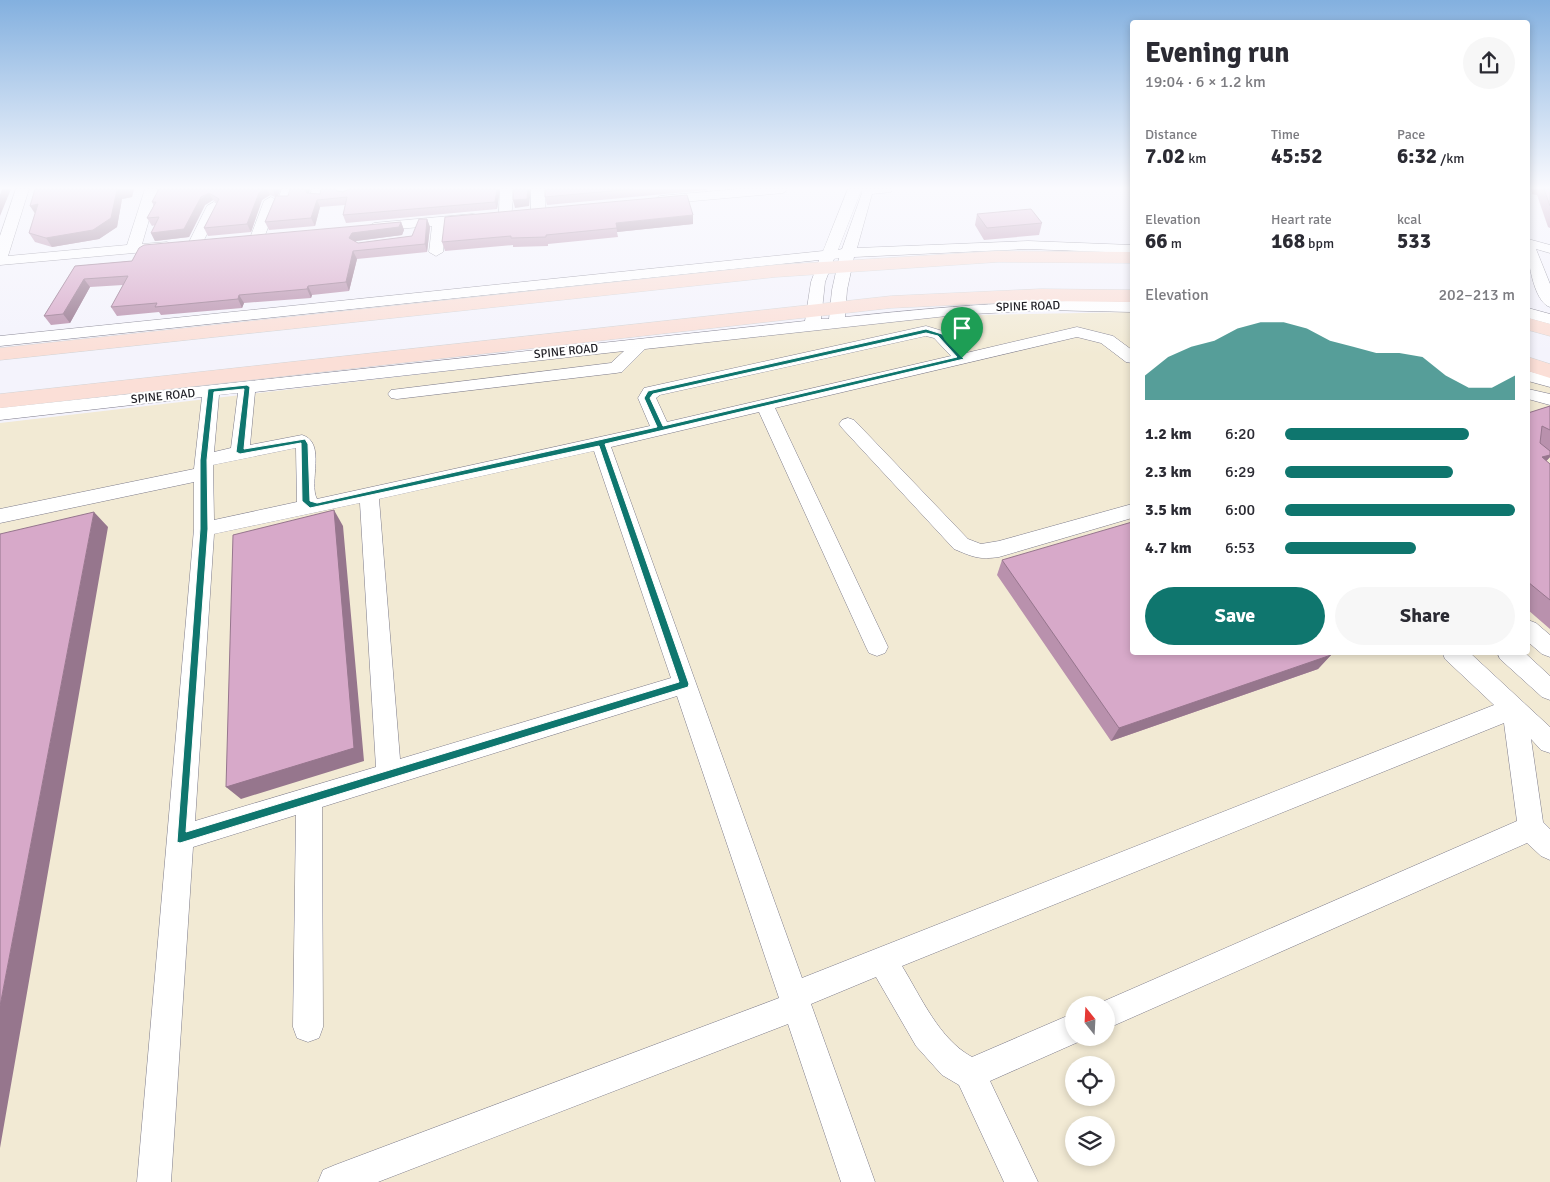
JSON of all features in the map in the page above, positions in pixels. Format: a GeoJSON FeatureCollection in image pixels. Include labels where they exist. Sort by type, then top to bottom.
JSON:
{"type":"FeatureCollection","features":[{"type":"Feature","properties":{"kind":"main road"},"geometry":{"type":"LineString","coordinates":[[0,354],[847,259],[1072,255],[1130,258]]}},
{"type":"Feature","properties":{"kind":"main road","name":"SPINE ROAD"},"geometry":{"type":"LineString","coordinates":[[0,401],[1014,295],[1084,294],[1130,296]]}},
{"type":"Feature","properties":{"kind":"main road"},"geometry":{"type":"LineString","coordinates":[[1530,325],[1550,330]]}},
{"type":"Feature","properties":{"kind":"main road"},"geometry":{"type":"LineString","coordinates":[[1530,365],[1550,371]]}},
{"type":"Feature","properties":{"kind":"street"},"geometry":{"type":"LineString","coordinates":[[0,257],[4,244]]}},
{"type":"Feature","properties":{"kind":"street"},"geometry":{"type":"LineString","coordinates":[[133,249],[135,244]]}},
{"type":"Feature","properties":{"kind":"street"},"geometry":{"type":"LineString","coordinates":[[0,261],[193,244]]}},
{"type":"Feature","properties":{"kind":"street"},"geometry":{"type":"LineString","coordinates":[[436,252],[437,244]]}},
{"type":"Feature","properties":{"kind":"street"},"geometry":{"type":"LineString","coordinates":[[813,317],[818,282],[835,244]]}},
{"type":"Feature","properties":{"kind":"street"},"geometry":{"type":"LineString","coordinates":[[837,315],[850,244]]}},
{"type":"Feature","properties":{"kind":"street"},"geometry":{"type":"LineString","coordinates":[[1532,244],[1550,249]]}},
{"type":"Feature","properties":{"kind":"street"},"geometry":{"type":"LineString","coordinates":[[847,259],[1028,245],[1130,249]]}},
{"type":"Feature","properties":{"kind":"street"},"geometry":{"type":"LineString","coordinates":[[1530,253],[1550,302]]}},
{"type":"Feature","properties":{"kind":"street"},"geometry":{"type":"LineString","coordinates":[[0,340],[826,261]]}},
{"type":"Feature","properties":{"kind":"street","name":"SPINE ROAD"},"geometry":{"type":"LineString","coordinates":[[894,309],[1087,304],[1130,307]]}},
{"type":"Feature","properties":{"kind":"street"},"geometry":{"type":"LineString","coordinates":[[1530,314],[1550,319]]}},
{"type":"Feature","properties":{"kind":"street","name":"SPINE ROAD"},"geometry":{"type":"LineString","coordinates":[[0,414],[641,343],[813,317]]}},
{"type":"Feature","properties":{"kind":"street"},"geometry":{"type":"LineString","coordinates":[[661,429],[647,398],[650,392],[657,390],[926,331],[940,335],[962,358]]}},
{"type":"Feature","properties":{"kind":"street"},"geometry":{"type":"LineString","coordinates":[[204,529],[601,443],[1077,332],[1100,335],[1116,344],[1130,356]]}},
{"type":"Feature","properties":{"kind":"street"},"geometry":{"type":"LineString","coordinates":[[397,394],[616,368],[641,343]]}},
{"type":"Feature","properties":{"kind":"street"},"geometry":{"type":"LineString","coordinates":[[1530,377],[1550,382]]}},
{"type":"Feature","properties":{"kind":"street"},"geometry":{"type":"LineString","coordinates":[[240,452],[247,387]]}},
{"type":"Feature","properties":{"kind":"street"},"geometry":{"type":"LineString","coordinates":[[154,1182],[204,529],[203,467],[211,391]]}},
{"type":"Feature","properties":{"kind":"street"},"geometry":{"type":"LineString","coordinates":[[1530,395],[1550,400]]}},
{"type":"Feature","properties":{"kind":"street"},"geometry":{"type":"LineString","coordinates":[[765,404],[775,430],[877,647]]}},
{"type":"Feature","properties":{"kind":"street"},"geometry":{"type":"LineString","coordinates":[[848,424],[961,544],[980,552],[999,549],[1130,512]]}},
{"type":"Feature","properties":{"kind":"street"},"geometry":{"type":"LineString","coordinates":[[0,516],[203,467],[240,452],[302,441],[305,444],[306,501],[310,506]]}},
{"type":"Feature","properties":{"kind":"street"},"geometry":{"type":"LineString","coordinates":[[601,443],[858,1182]]}},
{"type":"Feature","properties":{"kind":"street"},"geometry":{"type":"LineString","coordinates":[[369,494],[389,774]]}},
{"type":"Feature","properties":{"kind":"street"},"geometry":{"type":"LineString","coordinates":[[1530,630],[1550,648]]}},
{"type":"Feature","properties":{"kind":"street"},"geometry":{"type":"LineString","coordinates":[[1457,655],[1550,742]]}},
{"type":"Feature","properties":{"kind":"street"},"geometry":{"type":"LineString","coordinates":[[1511,655],[1550,690]]}},
{"type":"Feature","properties":{"kind":"street"},"geometry":{"type":"LineString","coordinates":[[180,838],[685,684]]}},
{"type":"Feature","properties":{"kind":"street"},"geometry":{"type":"LineString","coordinates":[[1514,708],[1531,828],[1550,847]]}},
{"type":"Feature","properties":{"kind":"street"},"geometry":{"type":"LineString","coordinates":[[335,1182],[795,1001],[882,960],[1514,708]]}},
{"type":"Feature","properties":{"kind":"street"},"geometry":{"type":"LineString","coordinates":[[308,1027],[309,799]]}},
{"type":"Feature","properties":{"kind":"street"},"geometry":{"type":"LineString","coordinates":[[1115,1010],[1531,828]]}},
{"type":"Feature","properties":{"kind":"street"},"geometry":{"type":"LineString","coordinates":[[882,960],[926,1034],[953,1064],[970,1074],[1021,1182]]}},
{"type":"Feature","properties":{"kind":"street"},"geometry":{"type":"LineString","coordinates":[[970,1074],[1065,1032]]}},
{"type":"Feature","properties":{"kind":"shaded area"},"geometry":{"type":"Polygon","coordinates":[[[1130,312],[1130,655],[1530,655],[1530,380],[1550,386],[1550,1182],[0,1182],[0,423],[922,316],[1130,312]]]}},
{"type":"Feature","properties":{"kind":"building"},"geometry":{"type":"Polygon","coordinates":[[[423,244],[353,251],[346,282],[308,286],[307,289],[239,295],[238,299],[155,307],[157,303],[111,307],[128,276],[84,279],[63,314],[44,316],[75,266],[132,261],[139,248],[144,245],[423,244]]]}},
{"type":"Feature","properties":{"kind":"building"},"geometry":{"type":"Polygon","coordinates":[[[1550,406],[1550,430],[1542,426],[1540,443],[1550,451],[1550,455],[1542,457],[1550,464],[1550,600],[1530,584],[1530,412],[1550,406]]]}},
{"type":"Feature","properties":{"kind":"building"},"geometry":{"type":"Polygon","coordinates":[[[334,510],[354,748],[226,787],[233,535],[334,510]]]}},
{"type":"Feature","properties":{"kind":"building"},"geometry":{"type":"Polygon","coordinates":[[[94,512],[0,1006],[0,534],[94,512]]]}},
{"type":"Feature","properties":{"kind":"building"},"geometry":{"type":"Polygon","coordinates":[[[1130,523],[1130,655],[1331,655],[1119,728],[1002,560],[1130,523]]]}},
{"type":"Feature","properties":{"kind":"route"},"geometry":{"type":"LineString","coordinates":[[962,358],[601,443],[317,506],[310,506],[306,501],[305,444],[302,441],[296,440],[240,452],[247,387],[211,391],[203,474],[204,529],[180,838],[685,684],[601,443],[661,429],[647,398],[650,392],[926,331],[932,331],[940,335],[962,358]]}}]}
